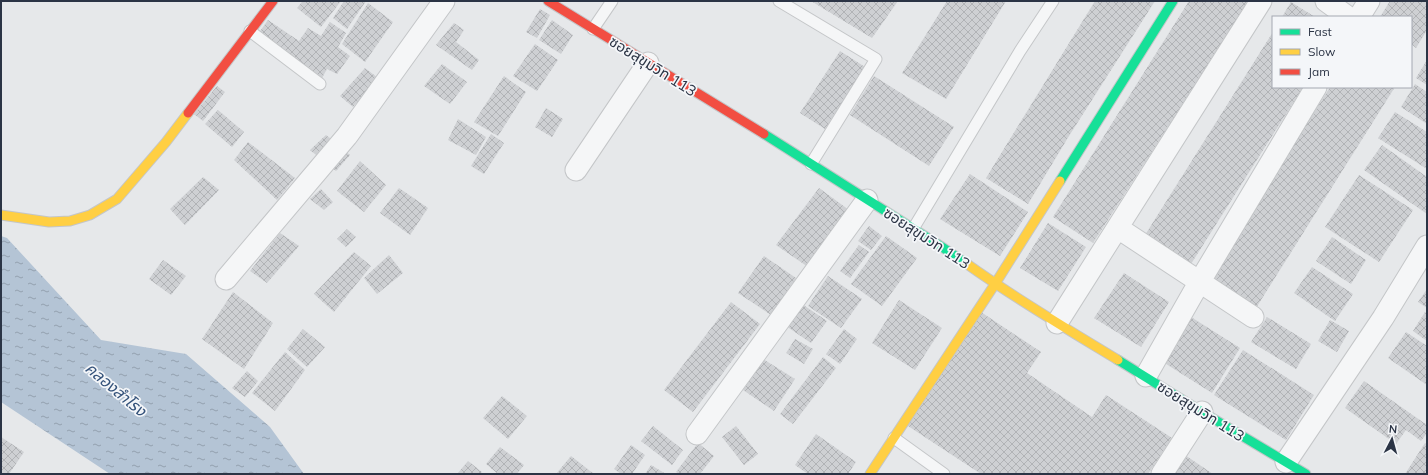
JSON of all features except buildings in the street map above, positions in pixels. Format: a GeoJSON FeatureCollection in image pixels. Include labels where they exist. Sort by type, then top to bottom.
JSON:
{"type":"FeatureCollection","features":[{"type":"Feature","properties":{"kind":"street"},"geometry":{"type":"LineString","coordinates":[[1,215],[49,222],[70,221],[90,215],[117,199],[166,142],[273,1]]}},
{"type":"Feature","properties":{"kind":"street"},"geometry":{"type":"LineString","coordinates":[[226,280],[347,136],[444,1]]}},
{"type":"Feature","properties":{"kind":"street","name":"ซอยสุขุมวิท 113"},"geometry":{"type":"LineString","coordinates":[[548,1],[811,164],[942,247],[995,284],[1305,474]]}},
{"type":"Feature","properties":{"kind":"street"},"geometry":{"type":"LineString","coordinates":[[870,474],[995,284],[1173,1]]}},
{"type":"Feature","properties":{"kind":"street"},"geometry":{"type":"LineString","coordinates":[[1057,322],[1261,1]]}},
{"type":"Feature","properties":{"kind":"street"},"geometry":{"type":"LineString","coordinates":[[1326,1],[1347,16]]}},
{"type":"Feature","properties":{"kind":"street"},"geometry":{"type":"LineString","coordinates":[[1360,16],[1369,1]]}},
{"type":"Feature","properties":{"kind":"street"},"geometry":{"type":"LineString","coordinates":[[576,170],[648,63]]}},
{"type":"Feature","properties":{"kind":"street"},"geometry":{"type":"LineString","coordinates":[[1146,376],[1200,281],[1315,88]]}},
{"type":"Feature","properties":{"kind":"street"},"geometry":{"type":"LineString","coordinates":[[697,434],[867,200]]}},
{"type":"Feature","properties":{"kind":"street"},"geometry":{"type":"LineString","coordinates":[[1118,228],[1253,317]]}},
{"type":"Feature","properties":{"kind":"street"},"geometry":{"type":"LineString","coordinates":[[1286,462],[1384,318],[1427,246]]}},
{"type":"Feature","properties":{"kind":"street"},"geometry":{"type":"LineString","coordinates":[[1162,474],[1202,412]]}},
{"type":"Feature","properties":{"kind":"lane"},"geometry":{"type":"LineString","coordinates":[[593,29],[612,1]]}},
{"type":"Feature","properties":{"kind":"lane"},"geometry":{"type":"LineString","coordinates":[[779,1],[876,59],[811,164]]}},
{"type":"Feature","properties":{"kind":"lane"},"geometry":{"type":"LineString","coordinates":[[913,229],[1020,51],[1054,1]]}},
{"type":"Feature","properties":{"kind":"lane"},"geometry":{"type":"LineString","coordinates":[[250,31],[320,84]]}},
{"type":"Feature","properties":{"kind":"lane"},"geometry":{"type":"LineString","coordinates":[[894,438],[944,474]]}},
{"type":"Feature","properties":{"kind":"water","name":"คลองสำโรง"},"geometry":{"type":"Polygon","coordinates":[[[1,236],[7,238],[101,340],[186,354],[270,427],[304,474],[110,474],[1,402],[1,236]]]}},
{"type":"Feature","properties":{"kind":"traffic: fast"},"geometry":{"type":"LineString","coordinates":[[1060,181],[1173,1]]}},
{"type":"Feature","properties":{"kind":"traffic: fast"},"geometry":{"type":"LineString","coordinates":[[764,134],[967,264]]}},
{"type":"Feature","properties":{"kind":"traffic: fast"},"geometry":{"type":"LineString","coordinates":[[1118,360],[1306,474]]}},
{"type":"Feature","properties":{"kind":"traffic: slow"},"geometry":{"type":"LineString","coordinates":[[1,215],[49,222],[70,221],[90,215],[117,199],[166,142],[188,113]]}},
{"type":"Feature","properties":{"kind":"traffic: slow"},"geometry":{"type":"LineString","coordinates":[[870,474],[995,284],[1060,181]]}},
{"type":"Feature","properties":{"kind":"traffic: slow"},"geometry":{"type":"LineString","coordinates":[[967,264],[1023,302],[1118,360]]}},
{"type":"Feature","properties":{"kind":"traffic: jam"},"geometry":{"type":"LineString","coordinates":[[188,113],[273,1]]}},
{"type":"Feature","properties":{"kind":"traffic: jam"},"geometry":{"type":"LineString","coordinates":[[548,1],[764,134]]}}]}
